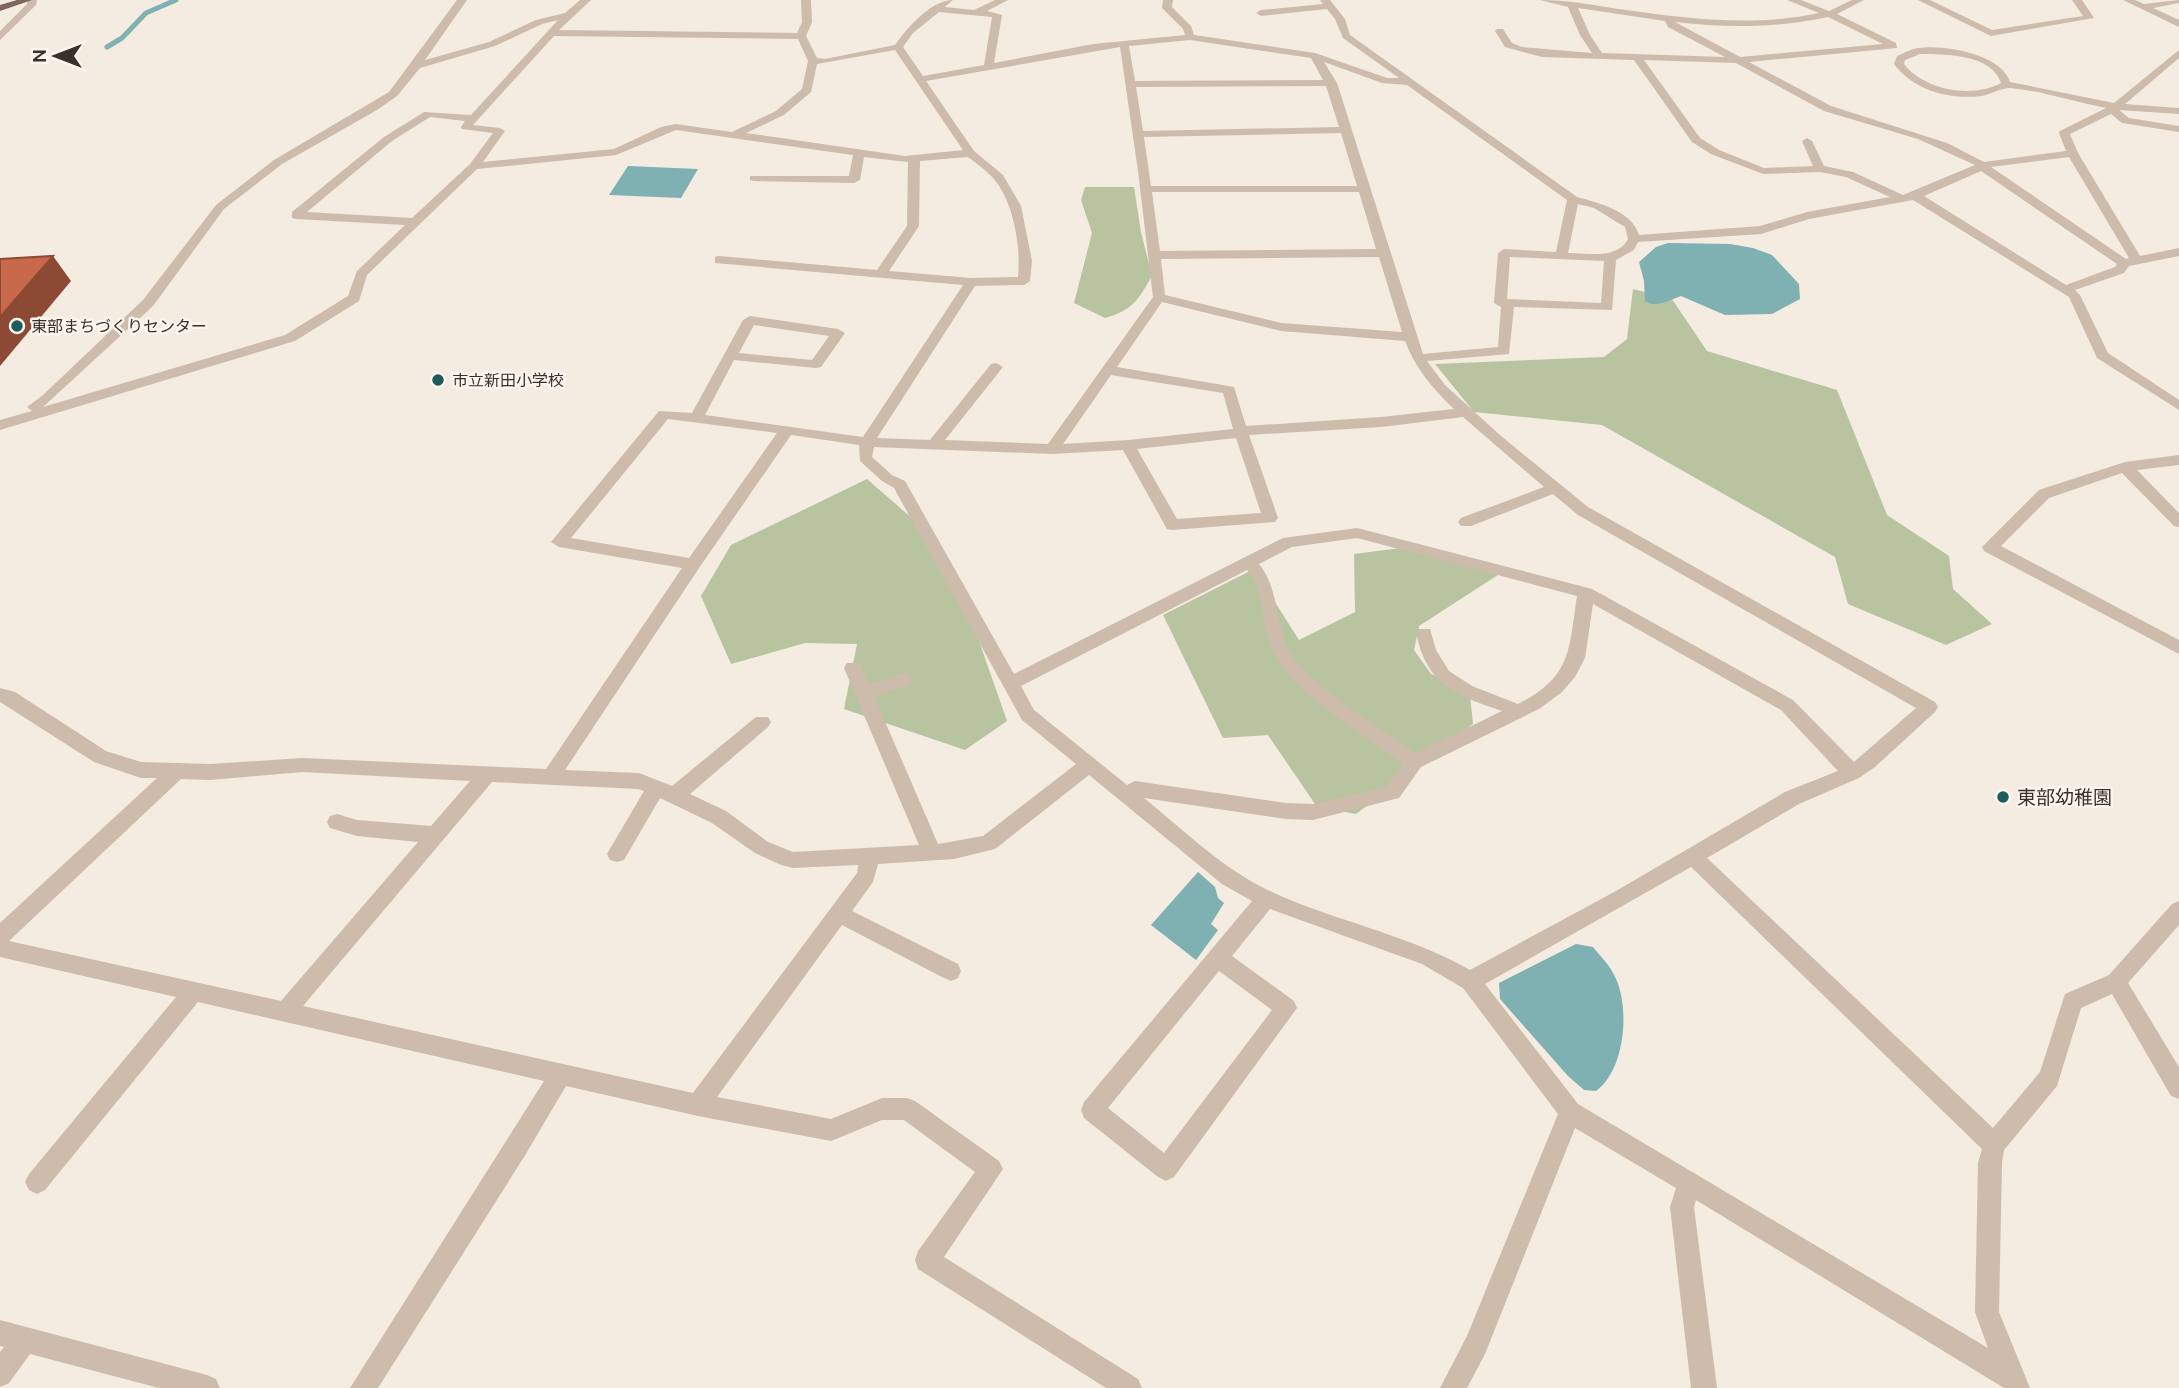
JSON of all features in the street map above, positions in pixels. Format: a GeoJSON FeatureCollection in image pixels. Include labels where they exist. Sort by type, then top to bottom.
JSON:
{"type":"FeatureCollection","features":[{"type":"Feature","properties":{"kind":"main road"},"geometry":{"type":"LineString","coordinates":[[0,8],[29,0]]}},
{"type":"Feature","properties":{"kind":"street"},"geometry":{"type":"LineString","coordinates":[[0,37],[31,5],[29,0]]}},
{"type":"Feature","properties":{"kind":"street"},"geometry":{"type":"LineString","coordinates":[[5,423],[48,398],[148,303],[220,207],[278,162],[393,94],[462,0]]}},
{"type":"Feature","properties":{"kind":"street"},"geometry":{"type":"LineString","coordinates":[[5,423],[290,338],[354,298],[361,274],[412,222],[474,166],[500,131],[466,127],[473,118],[565,16],[586,0]]}},
{"type":"Feature","properties":{"kind":"street"},"geometry":{"type":"LineString","coordinates":[[734,135],[780,113],[807,90],[813,61],[801,36],[807,22],[806,0]]}},
{"type":"Feature","properties":{"kind":"street"},"geometry":{"type":"LineString","coordinates":[[813,61],[825,62],[898,47],[910,31],[948,0]]}},
{"type":"Feature","properties":{"kind":"street"},"geometry":{"type":"LineString","coordinates":[[977,12],[1003,0]]}},
{"type":"Feature","properties":{"kind":"street"},"geometry":{"type":"LineString","coordinates":[[1168,0],[1167,8],[1188,27],[1190,37]]}},
{"type":"Feature","properties":{"kind":"street"},"geometry":{"type":"LineString","coordinates":[[1545,0],[1669,19],[1759,23],[1798,20],[1827,13],[1859,0]]}},
{"type":"Feature","properties":{"kind":"street"},"geometry":{"type":"LineString","coordinates":[[1618,0],[1628,6],[1627,12]]}},
{"type":"Feature","properties":{"kind":"street"},"geometry":{"type":"LineString","coordinates":[[1792,0],[1827,13],[1908,53]]}},
{"type":"Feature","properties":{"kind":"street"},"geometry":{"type":"LineString","coordinates":[[1923,0],[2001,40],[1990,45]]}},
{"type":"Feature","properties":{"kind":"street"},"geometry":{"type":"LineString","coordinates":[[1991,33],[2089,18],[2077,0]]}},
{"type":"Feature","properties":{"kind":"street"},"geometry":{"type":"LineString","coordinates":[[2128,0],[2179,24]]}},
{"type":"Feature","properties":{"kind":"street"},"geometry":{"type":"LineString","coordinates":[[2144,8],[2179,0]]}},
{"type":"Feature","properties":{"kind":"street"},"geometry":{"type":"LineString","coordinates":[[1261,13],[1327,3],[1340,19],[1341,39],[1413,82],[1573,199],[1598,206],[1630,225],[1634,239],[1630,247],[1610,258],[1504,253],[1500,303],[1607,307],[1610,258]]}},
{"type":"Feature","properties":{"kind":"street"},"geometry":{"type":"LineString","coordinates":[[1572,4],[1585,35],[1598,56]]}},
{"type":"Feature","properties":{"kind":"street"},"geometry":{"type":"LineString","coordinates":[[939,9],[997,15],[988,68]]}},
{"type":"Feature","properties":{"kind":"street"},"geometry":{"type":"LineString","coordinates":[[416,66],[492,44],[539,22],[565,16]]}},
{"type":"Feature","properties":{"kind":"street"},"geometry":{"type":"LineString","coordinates":[[1669,19],[1671,25],[1740,60],[1798,97],[1839,113],[1951,148],[1984,165],[1990,173],[2130,261]]}},
{"type":"Feature","properties":{"kind":"street"},"geometry":{"type":"LineString","coordinates":[[1500,31],[1508,45],[1542,54],[1740,60],[1894,46]]}},
{"type":"Feature","properties":{"kind":"street"},"geometry":{"type":"LineString","coordinates":[[552,33],[801,36]]}},
{"type":"Feature","properties":{"kind":"street"},"geometry":{"type":"LineString","coordinates":[[918,80],[1093,47],[1190,37],[1321,52],[1386,81],[1413,82]]}},
{"type":"Feature","properties":{"kind":"street"},"geometry":{"type":"LineString","coordinates":[[1052,449],[1159,297],[1124,44]]}},
{"type":"Feature","properties":{"kind":"street"},"geometry":{"type":"LineString","coordinates":[[719,260],[971,282],[1024,281],[1026,261],[1015,206],[999,177],[970,153],[898,47]]}},
{"type":"Feature","properties":{"kind":"street"},"geometry":{"type":"LineString","coordinates":[[2006,84],[2006,78],[2000,71],[1970,56],[1933,50],[1908,53],[1901,58],[1899,64],[1910,77],[1957,93],[1989,93],[2006,84],[2113,108],[2179,111]]}},
{"type":"Feature","properties":{"kind":"street"},"geometry":{"type":"LineString","coordinates":[[1970,56],[1980,51]]}},
{"type":"Feature","properties":{"kind":"street"},"geometry":{"type":"LineString","coordinates":[[1321,52],[1410,337],[1418,358],[1440,388],[1583,511],[1929,707],[1870,762],[1852,773],[1792,798],[1470,981]]}},
{"type":"Feature","properties":{"kind":"street"},"geometry":{"type":"LineString","coordinates":[[2130,261],[2064,133],[2113,108],[2179,52]]}},
{"type":"Feature","properties":{"kind":"street"},"geometry":{"type":"LineString","coordinates":[[1637,57],[1701,144],[1763,171],[1820,169],[1849,174],[1909,198],[2074,295],[2102,355],[2179,406]]}},
{"type":"Feature","properties":{"kind":"street"},"geometry":{"type":"LineString","coordinates":[[1130,84],[1332,83]]}},
{"type":"Feature","properties":{"kind":"street"},"geometry":{"type":"LineString","coordinates":[[2113,108],[2126,121],[2179,129]]}},
{"type":"Feature","properties":{"kind":"street"},"geometry":{"type":"LineString","coordinates":[[412,222],[296,215],[388,139],[428,114],[473,118]]}},
{"type":"Feature","properties":{"kind":"street"},"geometry":{"type":"LineString","coordinates":[[474,166],[616,152],[665,129],[676,127],[914,159],[970,153]]}},
{"type":"Feature","properties":{"kind":"street"},"geometry":{"type":"LineString","coordinates":[[1138,134],[1345,130]]}},
{"type":"Feature","properties":{"kind":"street"},"geometry":{"type":"LineString","coordinates":[[1807,141],[1820,169]]}},
{"type":"Feature","properties":{"kind":"street"},"geometry":{"type":"LineString","coordinates":[[754,178],[854,180],[859,151]]}},
{"type":"Feature","properties":{"kind":"street"},"geometry":{"type":"LineString","coordinates":[[1634,239],[1761,230],[1807,216],[1909,198],[1984,165],[2072,153]]}},
{"type":"Feature","properties":{"kind":"street"},"geometry":{"type":"LineString","coordinates":[[881,274],[913,226],[914,159]]}},
{"type":"Feature","properties":{"kind":"street"},"geometry":{"type":"LineString","coordinates":[[1146,190],[1364,189]]}},
{"type":"Feature","properties":{"kind":"street"},"geometry":{"type":"LineString","coordinates":[[1561,256],[1573,199]]}},
{"type":"Feature","properties":{"kind":"street"},"geometry":{"type":"LineString","coordinates":[[2064,290],[2120,270],[2130,261],[2179,252]]}},
{"type":"Feature","properties":{"kind":"street"},"geometry":{"type":"LineString","coordinates":[[1155,255],[1383,253]]}},
{"type":"Feature","properties":{"kind":"street"},"geometry":{"type":"LineString","coordinates":[[971,282],[867,442],[864,458],[887,478],[900,485],[1028,715],[1229,878],[1266,899],[1429,957],[1470,981],[1570,1112],[2014,1381]]}},
{"type":"Feature","properties":{"kind":"street"},"geometry":{"type":"LineString","coordinates":[[1159,297],[1281,327],[1410,337]]}},
{"type":"Feature","properties":{"kind":"street"},"geometry":{"type":"LineString","coordinates":[[1418,358],[1504,351],[1508,304]]}},
{"type":"Feature","properties":{"kind":"street"},"geometry":{"type":"LineString","coordinates":[[695,418],[750,320],[838,333],[816,364],[730,356]]}},
{"type":"Feature","properties":{"kind":"street"},"geometry":{"type":"LineString","coordinates":[[934,444],[996,367]]}},
{"type":"Feature","properties":{"kind":"street"},"geometry":{"type":"LineString","coordinates":[[1109,370],[1229,390],[1240,432],[1270,518],[1172,525],[1128,445]]}},
{"type":"Feature","properties":{"kind":"street"},"geometry":{"type":"LineString","coordinates":[[693,564],[559,542],[664,414],[867,442],[1052,449],[1128,445],[1465,412]]}},
{"type":"Feature","properties":{"kind":"street"},"geometry":{"type":"LineString","coordinates":[[551,776],[693,564],[787,430]]}},
{"type":"Feature","properties":{"kind":"street"},"geometry":{"type":"LineString","coordinates":[[2179,460],[2125,467],[2044,494],[1990,547],[2179,648]]}},
{"type":"Feature","properties":{"kind":"street"},"geometry":{"type":"LineString","coordinates":[[2125,467],[2179,522]]}},
{"type":"Feature","properties":{"kind":"street"},"geometry":{"type":"LineString","coordinates":[[1466,522],[1555,488]]}},
{"type":"Feature","properties":{"kind":"street"},"geometry":{"type":"LineString","coordinates":[[1010,684],[1289,542],[1357,533],[1586,593],[1787,705],[1852,773]]}},
{"type":"Feature","properties":{"kind":"street"},"geometry":{"type":"LineString","coordinates":[[1248,562],[1255,567],[1267,594],[1279,648],[1290,666],[1303,681],[1415,762]]}},
{"type":"Feature","properties":{"kind":"street"},"geometry":{"type":"LineString","coordinates":[[1128,794],[1135,789],[1286,811],[1313,812],[1392,793],[1415,762],[1516,713],[1556,687],[1569,672],[1576,658],[1586,593]]}},
{"type":"Feature","properties":{"kind":"street"},"geometry":{"type":"LineString","coordinates":[[1424,633],[1427,652],[1436,669],[1453,685],[1510,707],[1516,713]]}},
{"type":"Feature","properties":{"kind":"street"},"geometry":{"type":"LineString","coordinates":[[853,668],[929,844],[929,853]]}},
{"type":"Feature","properties":{"kind":"street"},"geometry":{"type":"LineString","coordinates":[[863,692],[904,680]]}},
{"type":"Feature","properties":{"kind":"street"},"geometry":{"type":"LineString","coordinates":[[0,695],[9,697],[100,757],[141,770],[175,773],[302,765],[639,781],[675,795],[721,819],[772,855],[793,860],[954,851],[988,843],[1090,764]]}},
{"type":"Feature","properties":{"kind":"street"},"geometry":{"type":"LineString","coordinates":[[675,795],[762,722]]}},
{"type":"Feature","properties":{"kind":"street"},"geometry":{"type":"LineString","coordinates":[[0,936],[175,773]]}},
{"type":"Feature","properties":{"kind":"street"},"geometry":{"type":"LineString","coordinates":[[285,1012],[488,773]]}},
{"type":"Feature","properties":{"kind":"street"},"geometry":{"type":"LineString","coordinates":[[617,854],[656,788]]}},
{"type":"Feature","properties":{"kind":"street"},"geometry":{"type":"LineString","coordinates":[[337,822],[357,828],[435,835]]}},
{"type":"Feature","properties":{"kind":"street"},"geometry":{"type":"LineString","coordinates":[[698,1105],[866,876],[869,856]]}},
{"type":"Feature","properties":{"kind":"street"},"geometry":{"type":"LineString","coordinates":[[1692,856],[1994,1145]]}},
{"type":"Feature","properties":{"kind":"street"},"geometry":{"type":"LineString","coordinates":[[1218,958],[1286,1008],[1166,1169],[1092,1111],[1266,899]]}},
{"type":"Feature","properties":{"kind":"street"},"geometry":{"type":"LineString","coordinates":[[2014,1381],[1987,1312],[1990,1163],[1994,1145],[2049,1077],[2072,1001],[2116,982],[2179,911]]}},
{"type":"Feature","properties":{"kind":"street"},"geometry":{"type":"LineString","coordinates":[[839,914],[951,971]]}},
{"type":"Feature","properties":{"kind":"street"},"geometry":{"type":"LineString","coordinates":[[0,948],[698,1105],[831,1130],[882,1109],[907,1109],[991,1169],[927,1260],[1129,1388]]}},
{"type":"Feature","properties":{"kind":"street"},"geometry":{"type":"LineString","coordinates":[[2116,982],[2179,1088]]}},
{"type":"Feature","properties":{"kind":"street"},"geometry":{"type":"LineString","coordinates":[[37,1182],[194,991]]}},
{"type":"Feature","properties":{"kind":"street"},"geometry":{"type":"LineString","coordinates":[[363,1388],[516,1149],[561,1073]]}},
{"type":"Feature","properties":{"kind":"street"},"geometry":{"type":"LineString","coordinates":[[1453,1388],[1476,1345],[1570,1112]]}},
{"type":"Feature","properties":{"kind":"street"},"geometry":{"type":"LineString","coordinates":[[1689,1183],[1682,1207],[1704,1388]]}},
{"type":"Feature","properties":{"kind":"street"},"geometry":{"type":"LineString","coordinates":[[0,1374],[12,1336],[167,1380],[207,1388]]}},
{"type":"Feature","properties":{"kind":"green space"},"geometry":{"type":"Polygon","coordinates":[[[1085,187],[1134,187],[1152,276],[1134,303],[1105,318],[1074,303],[1092,233],[1081,200],[1085,187]]]}},
{"type":"Feature","properties":{"kind":"green space"},"geometry":{"type":"Polygon","coordinates":[[[1633,289],[1672,299],[1707,351],[1837,390],[1887,515],[1949,556],[1953,589],[1992,624],[1946,645],[1848,604],[1835,557],[1602,425],[1474,412],[1435,364],[1604,357],[1627,339],[1633,289]]]}},
{"type":"Feature","properties":{"kind":"green space"},"geometry":{"type":"Polygon","coordinates":[[[867,479],[914,520],[979,641],[1007,721],[965,750],[844,709],[857,644],[805,643],[731,664],[701,596],[731,545],[867,479]]]}},
{"type":"Feature","properties":{"kind":"green space"},"geometry":{"type":"Polygon","coordinates":[[[1417,546],[1504,571],[1419,626],[1414,650],[1431,674],[1469,686],[1473,724],[1356,814],[1317,807],[1268,735],[1223,738],[1163,615],[1254,569],[1299,640],[1355,612],[1354,554],[1417,546]]]}},
{"type":"Feature","properties":{"kind":"water"},"geometry":{"type":"Polygon","coordinates":[[[628,166],[698,169],[681,198],[609,195],[628,166]]]}},
{"type":"Feature","properties":{"kind":"water"},"geometry":{"type":"Polygon","coordinates":[[[1668,243],[1730,244],[1772,255],[1799,284],[1800,299],[1772,314],[1725,315],[1681,296],[1663,303],[1649,303],[1645,301],[1639,262],[1656,247],[1668,243]]]}},
{"type":"Feature","properties":{"kind":"water"},"geometry":{"type":"Polygon","coordinates":[[[1198,872],[1215,887],[1218,898],[1224,903],[1211,924],[1218,930],[1196,960],[1151,925],[1198,872]]]}},
{"type":"Feature","properties":{"kind":"water"},"geometry":{"type":"Polygon","coordinates":[[[1576,944],[1593,947],[1606,962],[1619,986],[1622,1001],[1619,1052],[1614,1068],[1596,1091],[1584,1090],[1568,1076],[1500,999],[1499,983],[1576,944]]]}},
{"type":"Feature","properties":{"kind":"building"},"geometry":{"type":"Polygon","coordinates":[[[53,256],[0,317],[0,259],[53,256]]]}},
{"type":"Feature","properties":{"kind":"waterway"},"geometry":{"type":"LineString","coordinates":[[107,47],[122,38],[146,13],[176,0]]}},
{"type":"Feature","properties":{"kind":"place","name":"東部まちづくりセンター"},"geometry":{"type":"Point","coordinates":[17,326]}},
{"type":"Feature","properties":{"kind":"place","name":"市立新田小学校"},"geometry":{"type":"Point","coordinates":[438,380]}},
{"type":"Feature","properties":{"kind":"place","name":"東部幼稚園"},"geometry":{"type":"Point","coordinates":[2003,797]}}]}
